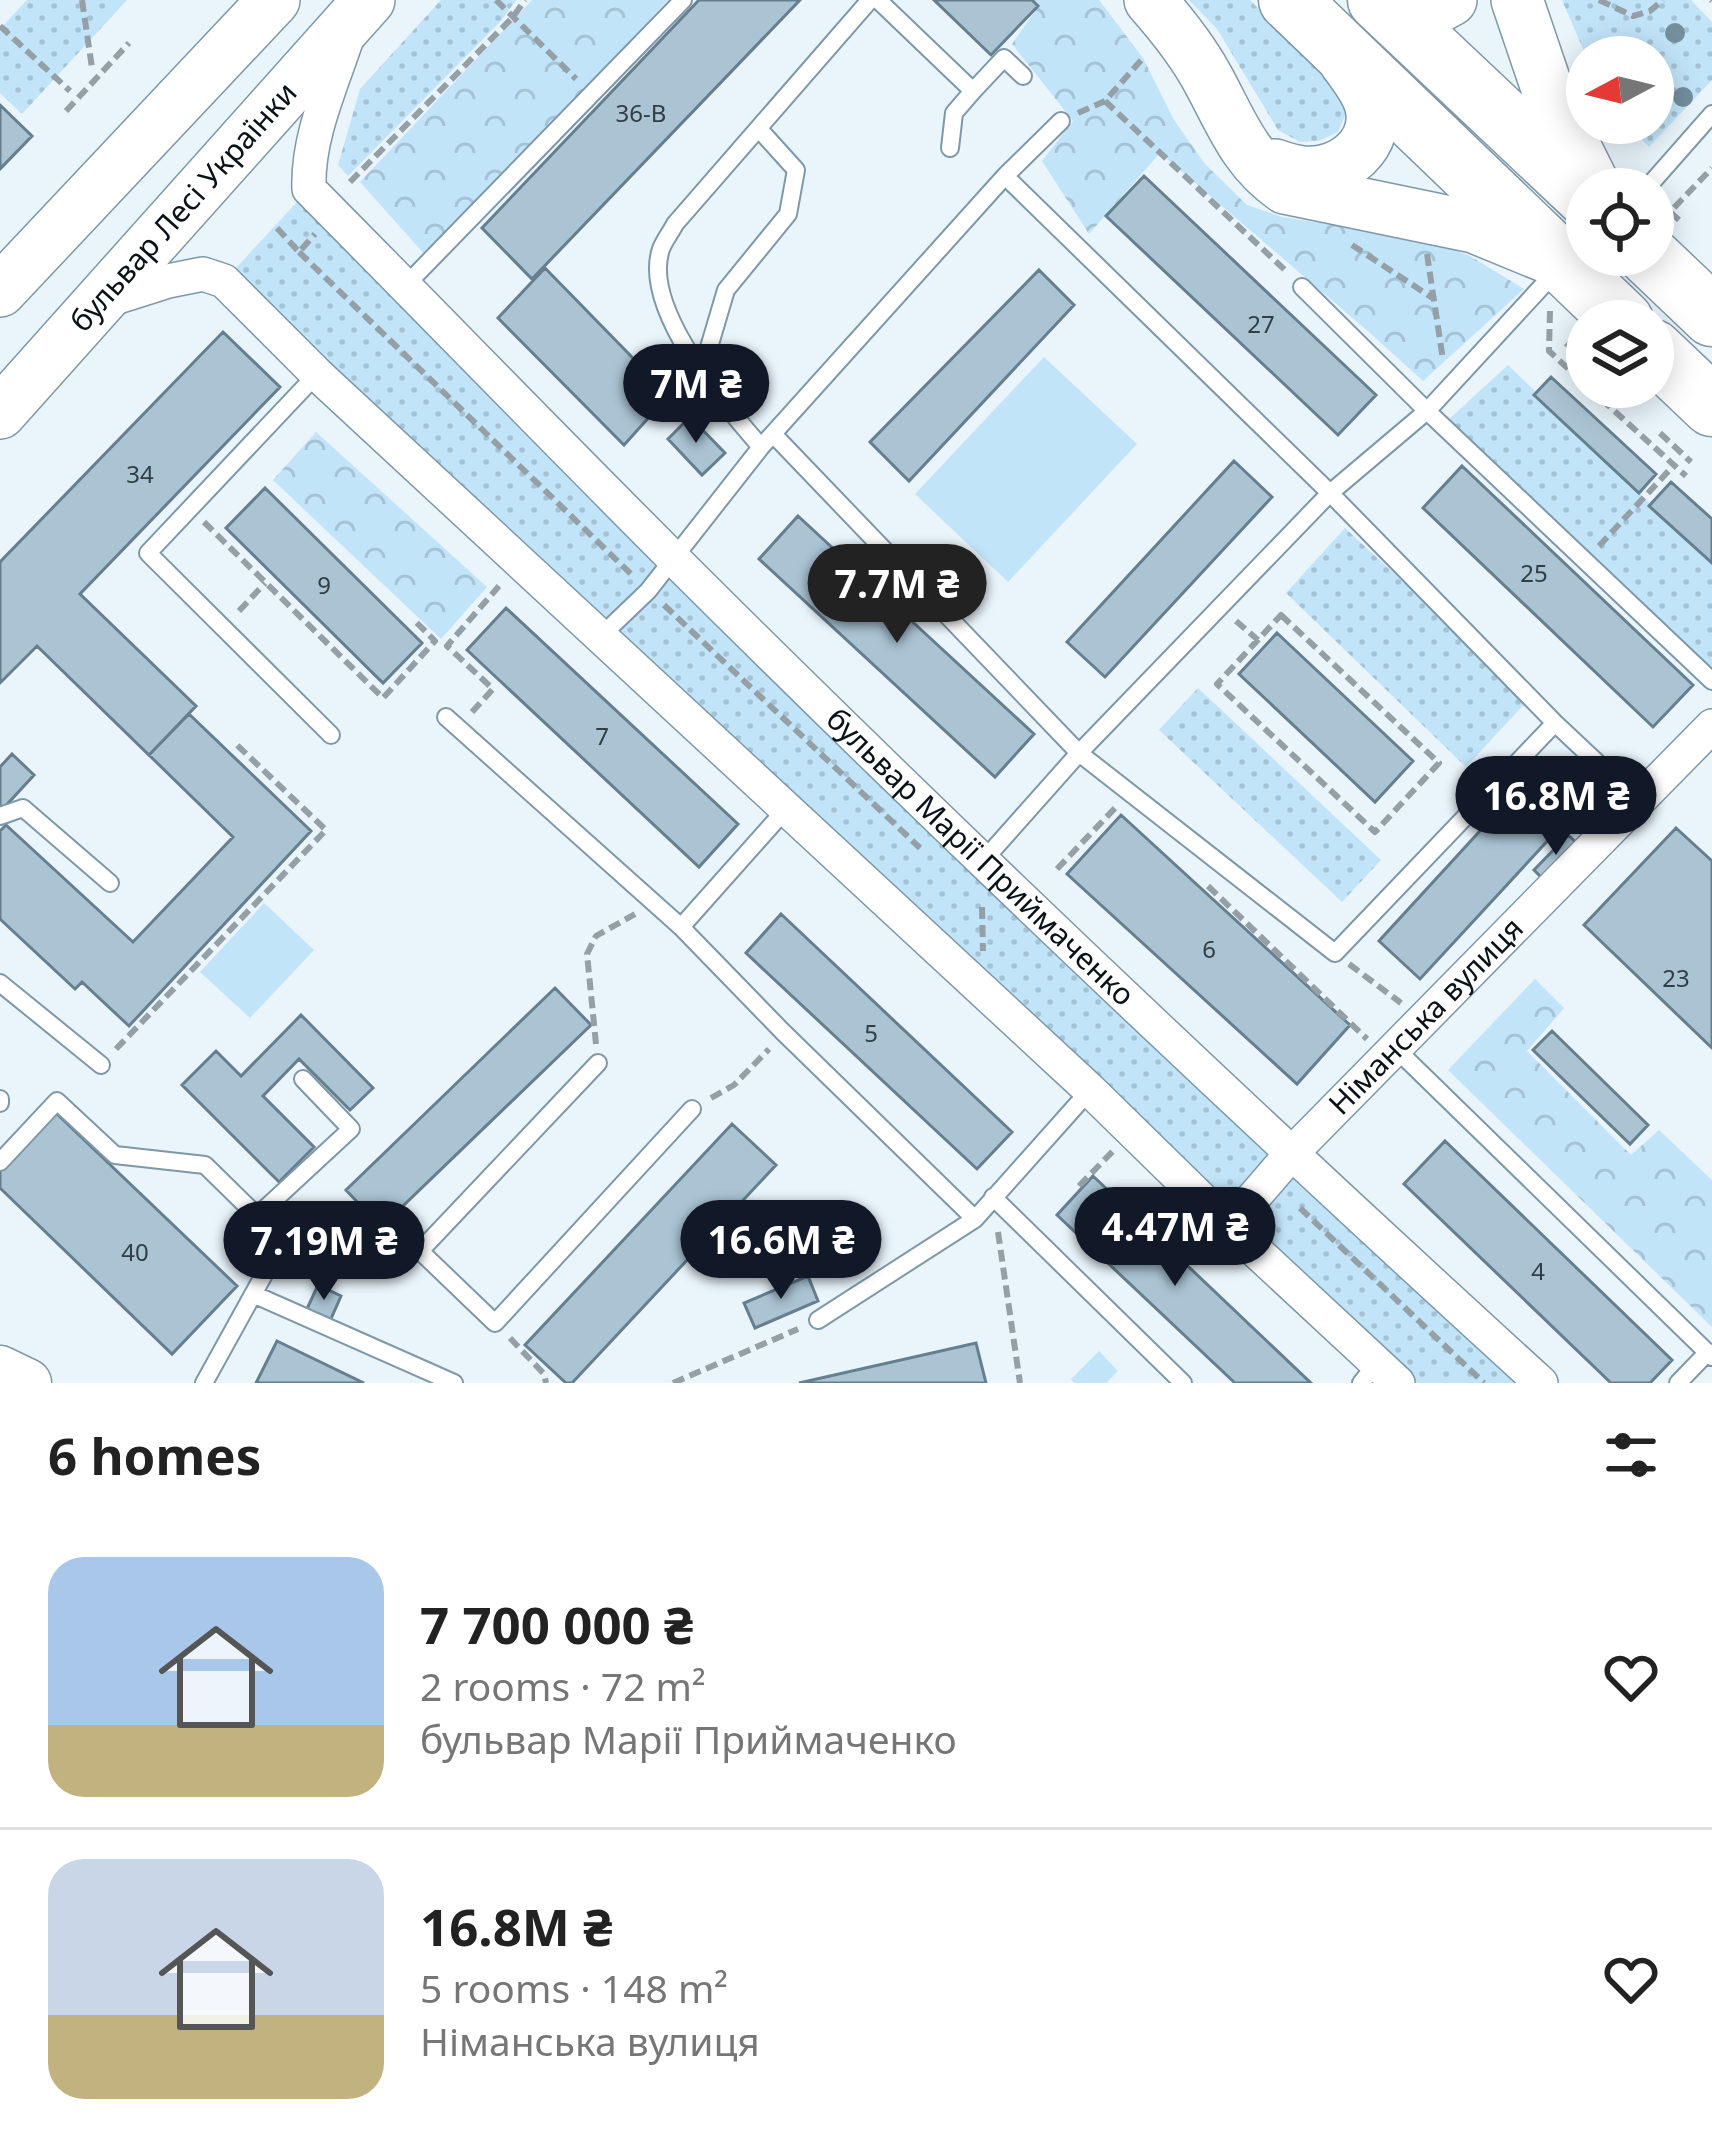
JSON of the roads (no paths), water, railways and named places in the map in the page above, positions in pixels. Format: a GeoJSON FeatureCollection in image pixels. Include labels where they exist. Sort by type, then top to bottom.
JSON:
{"type":"FeatureCollection","features":[{"type":"Feature","properties":{"kind":"highway"},"geometry":{"type":"LineString","coordinates":[[1378,0],[1566,177]]}},
{"type":"Feature","properties":{"kind":"highway"},"geometry":{"type":"LineString","coordinates":[[1308,18],[1557,287],[1582,300]]}},
{"type":"Feature","properties":{"kind":"highway"},"geometry":{"type":"LineString","coordinates":[[1674,257],[1712,316]]}},
{"type":"Feature","properties":{"kind":"highway"},"geometry":{"type":"LineString","coordinates":[[1674,370],[1712,406]]}},
{"type":"Feature","properties":{"kind":"main road"},"geometry":{"type":"LineString","coordinates":[[0,292],[274,0]]}},
{"type":"Feature","properties":{"kind":"main road"},"geometry":{"type":"LineString","coordinates":[[1150,0],[1178,31],[1236,136],[1269,177],[1285,188],[1474,226],[1557,287]]}},
{"type":"Feature","properties":{"kind":"main road"},"geometry":{"type":"LineString","coordinates":[[1414,0],[1440,6],[1451,0]]}},
{"type":"Feature","properties":{"kind":"main road"},"geometry":{"type":"LineString","coordinates":[[1517,0],[1550,97],[1586,168]]}},
{"type":"Feature","properties":{"kind":"main road","name":"бульвар Лесі Українки"},"geometry":{"type":"LineString","coordinates":[[0,413],[362,8]]}},
{"type":"Feature","properties":{"kind":"main road"},"geometry":{"type":"LineString","coordinates":[[1252,156],[1305,172],[1327,170],[1348,161],[1371,130],[1371,104],[1358,79],[1308,18]]}},
{"type":"Feature","properties":{"kind":"street","name":"бульвар Марії Приймаченко"},"geometry":{"type":"LineString","coordinates":[[362,8],[312,143],[309,190],[983,861],[1541,1383]]}},
{"type":"Feature","properties":{"kind":"street"},"geometry":{"type":"LineString","coordinates":[[97,304],[203,274],[224,281],[317,374],[1090,1090],[1379,1376]]}},
{"type":"Feature","properties":{"kind":"street","name":"Німанська вулиця"},"geometry":{"type":"LineString","coordinates":[[1229,1226],[1291,1154],[1712,726]]}},
{"type":"Feature","properties":{"kind":"street"},"geometry":{"type":"LineString","coordinates":[[0,1370],[27,1383]]}},
{"type":"Feature","properties":{"kind":"lane"},"geometry":{"type":"LineString","coordinates":[[405,286],[682,0]]}},
{"type":"Feature","properties":{"kind":"lane"},"geometry":{"type":"LineString","coordinates":[[973,91],[874,0],[675,224],[660,251],[665,309],[726,407],[767,440],[1079,753],[1335,953],[1555,723]]}},
{"type":"Feature","properties":{"kind":"lane"},"geometry":{"type":"LineString","coordinates":[[950,148],[954,112],[1004,58],[1023,76]]}},
{"type":"Feature","properties":{"kind":"lane"},"geometry":{"type":"LineString","coordinates":[[1664,168],[1712,114]]}},
{"type":"Feature","properties":{"kind":"lane"},"geometry":{"type":"LineString","coordinates":[[600,637],[648,591],[767,440],[1005,176],[1061,121]]}},
{"type":"Feature","properties":{"kind":"lane"},"geometry":{"type":"LineString","coordinates":[[702,371],[726,290],[788,214],[796,170],[759,129]]}},
{"type":"Feature","properties":{"kind":"lane"},"geometry":{"type":"LineString","coordinates":[[1005,176],[1638,801]]}},
{"type":"Feature","properties":{"kind":"lane"},"geometry":{"type":"LineString","coordinates":[[1302,287],[1712,680]]}},
{"type":"Feature","properties":{"kind":"lane"},"geometry":{"type":"LineString","coordinates":[[983,861],[1079,753],[1330,493],[1427,411],[1557,287]]}},
{"type":"Feature","properties":{"kind":"lane"},"geometry":{"type":"LineString","coordinates":[[317,374],[148,553],[331,735]]}},
{"type":"Feature","properties":{"kind":"lane"},"geometry":{"type":"LineString","coordinates":[[452,723],[681,927],[975,1219]]}},
{"type":"Feature","properties":{"kind":"lane"},"geometry":{"type":"LineString","coordinates":[[0,816],[23,808],[110,883]]}},
{"type":"Feature","properties":{"kind":"lane"},"geometry":{"type":"LineString","coordinates":[[681,927],[786,809]]}},
{"type":"Feature","properties":{"kind":"lane"},"geometry":{"type":"LineString","coordinates":[[0,983],[101,1065]]}},
{"type":"Feature","properties":{"kind":"lane"},"geometry":{"type":"LineString","coordinates":[[1391,1053],[1710,1355],[1678,1383]]}},
{"type":"Feature","properties":{"kind":"lane"},"geometry":{"type":"LineString","coordinates":[[204,1383],[272,1260],[420,1251],[598,1063]]}},
{"type":"Feature","properties":{"kind":"lane"},"geometry":{"type":"LineString","coordinates":[[0,1162],[57,1101],[115,1155],[205,1165],[257,1216],[351,1129],[303,1078]]}},
{"type":"Feature","properties":{"kind":"lane"},"geometry":{"type":"LineString","coordinates":[[818,1320],[975,1219],[1090,1090]]}},
{"type":"Feature","properties":{"kind":"lane"},"geometry":{"type":"LineString","coordinates":[[420,1251],[495,1323],[692,1109]]}},
{"type":"Feature","properties":{"kind":"lane"},"geometry":{"type":"LineString","coordinates":[[993,1197],[1183,1383]]}},
{"type":"Feature","properties":{"kind":"lane"},"geometry":{"type":"LineString","coordinates":[[253,1294],[454,1383]]}}]}
